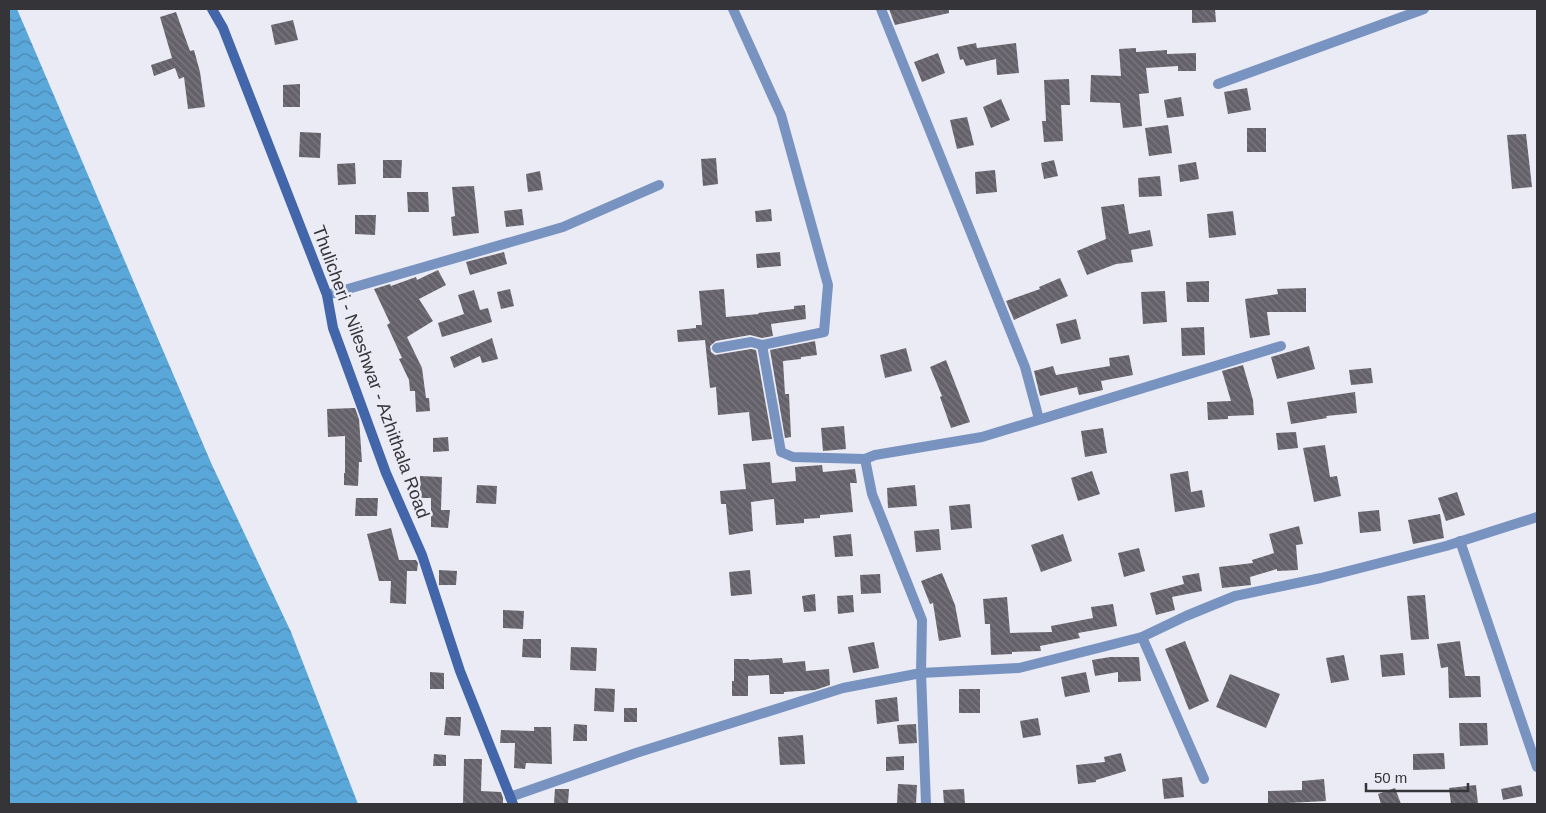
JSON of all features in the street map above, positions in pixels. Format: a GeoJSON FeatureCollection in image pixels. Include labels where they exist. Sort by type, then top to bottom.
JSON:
{"type":"FeatureCollection","features":[{"type":"Feature","properties":{"kind":"main road","name":"Thulicheri - Nileshwar - Azhithala Road"},"geometry":{"type":"LineString","coordinates":[[212,9],[223,28],[327,294],[333,328],[386,472],[422,555],[460,671],[512,800]]}},
{"type":"Feature","properties":{"kind":"street"},"geometry":{"type":"LineString","coordinates":[[717,348],[751,342],[762,345],[824,332],[828,285],[781,115],[733,9]]}},
{"type":"Feature","properties":{"kind":"street"},"geometry":{"type":"LineString","coordinates":[[881,9],[1025,367],[1039,419]]}},
{"type":"Feature","properties":{"kind":"street"},"geometry":{"type":"LineString","coordinates":[[1218,84],[1424,9]]}},
{"type":"Feature","properties":{"kind":"street"},"geometry":{"type":"LineString","coordinates":[[327,294],[563,227],[659,185]]}},
{"type":"Feature","properties":{"kind":"street"},"geometry":{"type":"LineString","coordinates":[[762,345],[781,452],[793,457],[865,459],[875,455],[982,437],[1281,346]]}},
{"type":"Feature","properties":{"kind":"street"},"geometry":{"type":"LineString","coordinates":[[865,459],[872,494],[922,620],[920,673],[926,804]]}},
{"type":"Feature","properties":{"kind":"street"},"geometry":{"type":"LineString","coordinates":[[512,800],[636,753],[843,688],[920,673],[1019,668],[1142,637],[1235,596],[1322,578],[1460,542],[1537,516]]}},
{"type":"Feature","properties":{"kind":"street"},"geometry":{"type":"LineString","coordinates":[[1460,542],[1537,766]]}},
{"type":"Feature","properties":{"kind":"street"},"geometry":{"type":"LineString","coordinates":[[1142,637],[1204,779]]}},
{"type":"Feature","properties":{"kind":"water"},"geometry":{"type":"Polygon","coordinates":[[[9,9],[17,9],[212,465],[291,632],[358,804],[9,804],[9,9]]]}},
{"type":"Feature","properties":{"kind":"building"},"geometry":{"type":"Polygon","coordinates":[[[889,9],[949,9],[949,13],[895,25],[889,9]]]}},
{"type":"Feature","properties":{"kind":"building"},"geometry":{"type":"Polygon","coordinates":[[[1192,9],[1215,9],[1216,22],[1192,23],[1192,9]]]}},
{"type":"Feature","properties":{"kind":"building"},"geometry":{"type":"Polygon","coordinates":[[[176,12],[190,51],[194,50],[200,72],[205,107],[188,109],[184,77],[179,79],[175,68],[154,76],[151,65],[172,58],[160,17],[176,12]]]}},
{"type":"Feature","properties":{"kind":"building"},"geometry":{"type":"Polygon","coordinates":[[[293,20],[298,40],[275,45],[271,25],[293,20]]]}},
{"type":"Feature","properties":{"kind":"building"},"geometry":{"type":"Polygon","coordinates":[[[976,43],[977,48],[1016,43],[1019,73],[997,75],[996,59],[966,66],[963,59],[960,60],[957,47],[976,43]]]}},
{"type":"Feature","properties":{"kind":"building"},"geometry":{"type":"Polygon","coordinates":[[[1136,48],[1136,52],[1167,50],[1167,54],[1196,53],[1196,71],[1178,71],[1178,66],[1146,68],[1149,93],[1139,94],[1142,126],[1123,128],[1120,103],[1090,102],[1091,75],[1121,76],[1119,49],[1136,48]]]}},
{"type":"Feature","properties":{"kind":"building"},"geometry":{"type":"Polygon","coordinates":[[[938,53],[945,73],[922,82],[914,62],[938,53]]]}},
{"type":"Feature","properties":{"kind":"building"},"geometry":{"type":"Polygon","coordinates":[[[1069,79],[1070,105],[1061,105],[1063,141],[1044,142],[1042,121],[1046,121],[1044,80],[1069,79]]]}},
{"type":"Feature","properties":{"kind":"building"},"geometry":{"type":"Polygon","coordinates":[[[300,84],[300,107],[283,107],[283,85],[300,84]]]}},
{"type":"Feature","properties":{"kind":"building"},"geometry":{"type":"Polygon","coordinates":[[[1247,88],[1251,110],[1228,114],[1224,92],[1247,88]]]}},
{"type":"Feature","properties":{"kind":"building"},"geometry":{"type":"Polygon","coordinates":[[[1181,97],[1184,116],[1167,118],[1164,100],[1181,97]]]}},
{"type":"Feature","properties":{"kind":"building"},"geometry":{"type":"Polygon","coordinates":[[[1001,99],[1010,120],[991,128],[983,107],[1001,99]]]}},
{"type":"Feature","properties":{"kind":"building"},"geometry":{"type":"Polygon","coordinates":[[[967,117],[974,145],[957,149],[950,120],[967,117]]]}},
{"type":"Feature","properties":{"kind":"building"},"geometry":{"type":"Polygon","coordinates":[[[1168,125],[1172,153],[1149,156],[1145,128],[1168,125]]]}},
{"type":"Feature","properties":{"kind":"building"},"geometry":{"type":"Polygon","coordinates":[[[1247,128],[1266,128],[1266,152],[1247,152],[1247,128]]]}},
{"type":"Feature","properties":{"kind":"building"},"geometry":{"type":"Polygon","coordinates":[[[300,132],[321,133],[320,158],[299,157],[300,132]]]}},
{"type":"Feature","properties":{"kind":"building"},"geometry":{"type":"Polygon","coordinates":[[[1526,134],[1532,187],[1512,189],[1507,135],[1526,134]]]}},
{"type":"Feature","properties":{"kind":"building"},"geometry":{"type":"Polygon","coordinates":[[[716,158],[718,184],[703,186],[701,159],[716,158]]]}},
{"type":"Feature","properties":{"kind":"building"},"geometry":{"type":"Polygon","coordinates":[[[383,160],[402,160],[401,178],[383,178],[383,160]]]}},
{"type":"Feature","properties":{"kind":"building"},"geometry":{"type":"Polygon","coordinates":[[[1054,160],[1058,176],[1044,179],[1041,163],[1054,160]]]}},
{"type":"Feature","properties":{"kind":"building"},"geometry":{"type":"Polygon","coordinates":[[[1196,162],[1199,179],[1180,182],[1178,165],[1196,162]]]}},
{"type":"Feature","properties":{"kind":"building"},"geometry":{"type":"Polygon","coordinates":[[[355,163],[356,184],[338,185],[337,164],[355,163]]]}},
{"type":"Feature","properties":{"kind":"building"},"geometry":{"type":"Polygon","coordinates":[[[995,170],[997,192],[976,194],[975,172],[995,170]]]}},
{"type":"Feature","properties":{"kind":"building"},"geometry":{"type":"Polygon","coordinates":[[[540,171],[543,190],[528,192],[526,174],[540,171]]]}},
{"type":"Feature","properties":{"kind":"building"},"geometry":{"type":"Polygon","coordinates":[[[1160,176],[1162,196],[1139,197],[1138,178],[1160,176]]]}},
{"type":"Feature","properties":{"kind":"building"},"geometry":{"type":"Polygon","coordinates":[[[474,186],[479,233],[453,236],[451,217],[455,216],[452,187],[474,186]]]}},
{"type":"Feature","properties":{"kind":"building"},"geometry":{"type":"Polygon","coordinates":[[[407,192],[428,192],[429,212],[408,212],[407,192]]]}},
{"type":"Feature","properties":{"kind":"building"},"geometry":{"type":"Polygon","coordinates":[[[1124,204],[1129,234],[1150,230],[1153,246],[1131,250],[1133,262],[1116,264],[1087,275],[1077,251],[1106,239],[1101,207],[1124,204]]]}},
{"type":"Feature","properties":{"kind":"building"},"geometry":{"type":"Polygon","coordinates":[[[522,209],[524,225],[506,227],[504,211],[522,209]]]}},
{"type":"Feature","properties":{"kind":"building"},"geometry":{"type":"Polygon","coordinates":[[[771,209],[772,221],[756,222],[755,211],[771,209]]]}},
{"type":"Feature","properties":{"kind":"building"},"geometry":{"type":"Polygon","coordinates":[[[1233,211],[1236,235],[1209,238],[1207,214],[1233,211]]]}},
{"type":"Feature","properties":{"kind":"building"},"geometry":{"type":"Polygon","coordinates":[[[355,215],[376,215],[375,235],[355,234],[355,215]]]}},
{"type":"Feature","properties":{"kind":"building"},"geometry":{"type":"Polygon","coordinates":[[[504,252],[507,264],[470,275],[466,262],[504,252]]]}},
{"type":"Feature","properties":{"kind":"building"},"geometry":{"type":"Polygon","coordinates":[[[780,252],[781,266],[757,268],[756,254],[780,252]]]}},
{"type":"Feature","properties":{"kind":"building"},"geometry":{"type":"Polygon","coordinates":[[[438,270],[446,285],[419,299],[433,321],[407,337],[422,368],[426,398],[429,398],[430,411],[416,412],[415,391],[410,391],[409,380],[399,359],[402,358],[387,325],[390,323],[374,289],[390,284],[391,286],[416,277],[417,280],[438,270]]]}},
{"type":"Feature","properties":{"kind":"building"},"geometry":{"type":"Polygon","coordinates":[[[1060,278],[1068,296],[1014,320],[1006,301],[1040,289],[1039,287],[1060,278]]]}},
{"type":"Feature","properties":{"kind":"building"},"geometry":{"type":"Polygon","coordinates":[[[1209,281],[1209,302],[1187,302],[1186,282],[1209,281]]]}},
{"type":"Feature","properties":{"kind":"building"},"geometry":{"type":"Polygon","coordinates":[[[1306,288],[1306,312],[1267,312],[1270,335],[1250,338],[1245,299],[1278,294],[1277,289],[1306,288]]]}},
{"type":"Feature","properties":{"kind":"building"},"geometry":{"type":"Polygon","coordinates":[[[510,289],[514,306],[501,309],[497,292],[510,289]]]}},
{"type":"Feature","properties":{"kind":"building"},"geometry":{"type":"Polygon","coordinates":[[[724,289],[726,317],[794,309],[794,306],[805,305],[806,319],[771,324],[773,336],[762,338],[750,335],[716,341],[710,346],[711,352],[715,355],[751,349],[756,350],[772,439],[752,441],[749,412],[718,415],[716,387],[710,388],[705,340],[678,342],[677,330],[696,328],[696,325],[702,325],[699,291],[724,289]]]}},
{"type":"Feature","properties":{"kind":"building"},"geometry":{"type":"Polygon","coordinates":[[[474,290],[480,310],[488,308],[492,322],[442,337],[438,323],[464,314],[458,295],[474,290]]]}},
{"type":"Feature","properties":{"kind":"building"},"geometry":{"type":"Polygon","coordinates":[[[1165,291],[1167,322],[1143,324],[1141,292],[1165,291]]]}},
{"type":"Feature","properties":{"kind":"building"},"geometry":{"type":"Polygon","coordinates":[[[1076,319],[1081,339],[1061,344],[1056,324],[1076,319]]]}},
{"type":"Feature","properties":{"kind":"building"},"geometry":{"type":"Polygon","coordinates":[[[1204,327],[1205,355],[1182,356],[1181,328],[1204,327]]]}},
{"type":"Feature","properties":{"kind":"building"},"geometry":{"type":"Polygon","coordinates":[[[492,338],[498,359],[482,363],[480,356],[454,368],[450,357],[492,338]]]}},
{"type":"Feature","properties":{"kind":"building"},"geometry":{"type":"Polygon","coordinates":[[[815,341],[817,355],[783,361],[785,394],[789,394],[791,437],[785,438],[770,350],[815,341]]]}},
{"type":"Feature","properties":{"kind":"building"},"geometry":{"type":"Polygon","coordinates":[[[1309,346],[1315,369],[1277,379],[1271,357],[1309,346]]]}},
{"type":"Feature","properties":{"kind":"building"},"geometry":{"type":"Polygon","coordinates":[[[906,348],[912,371],[885,378],[880,355],[906,348]]]}},
{"type":"Feature","properties":{"kind":"building"},"geometry":{"type":"Polygon","coordinates":[[[1129,355],[1133,375],[1101,381],[1103,390],[1079,395],[1077,387],[1040,396],[1034,371],[1053,366],[1056,375],[1110,366],[1109,358],[1129,355]]]}},
{"type":"Feature","properties":{"kind":"building"},"geometry":{"type":"Polygon","coordinates":[[[946,360],[970,422],[951,428],[940,397],[942,396],[930,367],[946,360]]]}},
{"type":"Feature","properties":{"kind":"building"},"geometry":{"type":"Polygon","coordinates":[[[1243,365],[1253,400],[1254,415],[1228,416],[1228,419],[1208,420],[1207,402],[1231,401],[1222,371],[1243,365]]]}},
{"type":"Feature","properties":{"kind":"building"},"geometry":{"type":"Polygon","coordinates":[[[1371,368],[1373,383],[1351,385],[1349,370],[1371,368]]]}},
{"type":"Feature","properties":{"kind":"building"},"geometry":{"type":"Polygon","coordinates":[[[1355,392],[1357,413],[1326,416],[1327,418],[1291,424],[1287,402],[1355,392]]]}},
{"type":"Feature","properties":{"kind":"building"},"geometry":{"type":"Polygon","coordinates":[[[355,408],[359,419],[362,462],[359,462],[358,486],[344,485],[345,436],[328,437],[327,409],[355,408]]]}},
{"type":"Feature","properties":{"kind":"building"},"geometry":{"type":"Polygon","coordinates":[[[844,426],[846,449],[823,451],[821,428],[844,426]]]}},
{"type":"Feature","properties":{"kind":"building"},"geometry":{"type":"Polygon","coordinates":[[[1103,428],[1107,453],[1085,457],[1081,431],[1103,428]]]}},
{"type":"Feature","properties":{"kind":"building"},"geometry":{"type":"Polygon","coordinates":[[[1296,432],[1298,448],[1278,450],[1276,433],[1296,432]]]}},
{"type":"Feature","properties":{"kind":"building"},"geometry":{"type":"Polygon","coordinates":[[[448,437],[449,451],[433,452],[433,438],[448,437]]]}},
{"type":"Feature","properties":{"kind":"building"},"geometry":{"type":"Polygon","coordinates":[[[1325,445],[1330,477],[1337,476],[1341,496],[1314,502],[1303,448],[1325,445]]]}},
{"type":"Feature","properties":{"kind":"building"},"geometry":{"type":"Polygon","coordinates":[[[770,462],[772,483],[796,481],[795,467],[822,465],[823,472],[855,469],[857,483],[850,483],[853,512],[820,515],[820,518],[804,519],[804,523],[776,525],[774,499],[751,502],[753,531],[729,535],[726,504],[721,504],[720,491],[746,489],[743,464],[770,462]]]}},
{"type":"Feature","properties":{"kind":"building"},"geometry":{"type":"Polygon","coordinates":[[[1092,471],[1100,494],[1078,501],[1071,478],[1092,471]]]}},
{"type":"Feature","properties":{"kind":"building"},"geometry":{"type":"Polygon","coordinates":[[[1188,471],[1191,492],[1202,490],[1205,507],[1175,512],[1170,474],[1188,471]]]}},
{"type":"Feature","properties":{"kind":"building"},"geometry":{"type":"Polygon","coordinates":[[[420,476],[442,477],[441,510],[450,510],[448,528],[431,527],[431,498],[420,498],[420,476]]]}},
{"type":"Feature","properties":{"kind":"building"},"geometry":{"type":"Polygon","coordinates":[[[477,485],[497,486],[496,504],[476,503],[477,485]]]}},
{"type":"Feature","properties":{"kind":"building"},"geometry":{"type":"Polygon","coordinates":[[[915,485],[917,506],[888,508],[887,488],[915,485]]]}},
{"type":"Feature","properties":{"kind":"building"},"geometry":{"type":"Polygon","coordinates":[[[1457,492],[1465,515],[1446,521],[1438,498],[1457,492]]]}},
{"type":"Feature","properties":{"kind":"building"},"geometry":{"type":"Polygon","coordinates":[[[356,498],[378,498],[377,516],[355,516],[356,498]]]}},
{"type":"Feature","properties":{"kind":"building"},"geometry":{"type":"Polygon","coordinates":[[[970,504],[972,528],[951,530],[949,506],[970,504]]]}},
{"type":"Feature","properties":{"kind":"building"},"geometry":{"type":"Polygon","coordinates":[[[1379,510],[1381,531],[1360,533],[1358,512],[1379,510]]]}},
{"type":"Feature","properties":{"kind":"building"},"geometry":{"type":"Polygon","coordinates":[[[1440,514],[1444,538],[1413,544],[1408,520],[1440,514]]]}},
{"type":"Feature","properties":{"kind":"building"},"geometry":{"type":"Polygon","coordinates":[[[1299,526],[1303,544],[1296,545],[1298,570],[1277,571],[1277,569],[1250,577],[1251,585],[1222,588],[1219,567],[1253,563],[1252,560],[1274,553],[1269,534],[1299,526]]]}},
{"type":"Feature","properties":{"kind":"building"},"geometry":{"type":"Polygon","coordinates":[[[391,528],[399,560],[416,560],[418,563],[417,571],[407,571],[406,604],[390,603],[391,581],[379,581],[367,534],[391,528]]]}},
{"type":"Feature","properties":{"kind":"building"},"geometry":{"type":"Polygon","coordinates":[[[939,529],[941,550],[916,552],[914,531],[939,529]]]}},
{"type":"Feature","properties":{"kind":"building"},"geometry":{"type":"Polygon","coordinates":[[[851,534],[853,556],[835,557],[833,536],[851,534]]]}},
{"type":"Feature","properties":{"kind":"building"},"geometry":{"type":"Polygon","coordinates":[[[1063,534],[1072,561],[1041,572],[1031,545],[1063,534]]]}},
{"type":"Feature","properties":{"kind":"building"},"geometry":{"type":"Polygon","coordinates":[[[1139,548],[1145,571],[1124,577],[1118,553],[1139,548]]]}},
{"type":"Feature","properties":{"kind":"building"},"geometry":{"type":"Polygon","coordinates":[[[439,570],[457,571],[456,585],[439,585],[439,570]]]}},
{"type":"Feature","properties":{"kind":"building"},"geometry":{"type":"Polygon","coordinates":[[[750,570],[752,594],[731,596],[729,572],[750,570]]]}},
{"type":"Feature","properties":{"kind":"building"},"geometry":{"type":"Polygon","coordinates":[[[942,573],[955,605],[961,637],[939,641],[933,603],[930,604],[921,581],[942,573]]]}},
{"type":"Feature","properties":{"kind":"building"},"geometry":{"type":"Polygon","coordinates":[[[1199,573],[1202,591],[1172,597],[1175,610],[1156,615],[1150,593],[1184,584],[1182,576],[1199,573]]]}},
{"type":"Feature","properties":{"kind":"building"},"geometry":{"type":"Polygon","coordinates":[[[880,574],[881,593],[861,594],[860,575],[880,574]]]}},
{"type":"Feature","properties":{"kind":"building"},"geometry":{"type":"Polygon","coordinates":[[[815,594],[816,611],[804,612],[802,596],[815,594]]]}},
{"type":"Feature","properties":{"kind":"building"},"geometry":{"type":"Polygon","coordinates":[[[853,595],[854,612],[838,614],[837,596],[853,595]]]}},
{"type":"Feature","properties":{"kind":"building"},"geometry":{"type":"Polygon","coordinates":[[[1425,595],[1429,639],[1411,640],[1407,596],[1425,595]]]}},
{"type":"Feature","properties":{"kind":"building"},"geometry":{"type":"Polygon","coordinates":[[[1007,597],[1010,633],[1052,632],[1051,626],[1093,618],[1091,607],[1113,604],[1117,626],[1078,633],[1080,638],[1040,646],[1041,651],[991,655],[990,624],[985,624],[983,599],[1007,597]]]}},
{"type":"Feature","properties":{"kind":"building"},"geometry":{"type":"Polygon","coordinates":[[[503,610],[524,611],[523,629],[503,628],[503,610]]]}},
{"type":"Feature","properties":{"kind":"building"},"geometry":{"type":"Polygon","coordinates":[[[523,639],[541,639],[541,658],[522,657],[523,639]]]}},
{"type":"Feature","properties":{"kind":"building"},"geometry":{"type":"Polygon","coordinates":[[[1185,641],[1209,701],[1189,710],[1165,649],[1185,641]]]}},
{"type":"Feature","properties":{"kind":"building"},"geometry":{"type":"Polygon","coordinates":[[[1460,641],[1465,676],[1480,676],[1481,697],[1449,698],[1448,667],[1441,668],[1437,644],[1460,641]]]}},
{"type":"Feature","properties":{"kind":"building"},"geometry":{"type":"Polygon","coordinates":[[[874,642],[879,668],[853,673],[848,647],[874,642]]]}},
{"type":"Feature","properties":{"kind":"building"},"geometry":{"type":"Polygon","coordinates":[[[571,647],[597,648],[596,671],[570,670],[571,647]]]}},
{"type":"Feature","properties":{"kind":"building"},"geometry":{"type":"Polygon","coordinates":[[[1403,653],[1405,675],[1382,677],[1380,655],[1403,653]]]}},
{"type":"Feature","properties":{"kind":"building"},"geometry":{"type":"Polygon","coordinates":[[[1344,655],[1349,680],[1331,683],[1326,658],[1344,655]]]}},
{"type":"Feature","properties":{"kind":"building"},"geometry":{"type":"Polygon","coordinates":[[[1110,657],[1139,657],[1141,681],[1118,682],[1118,672],[1095,676],[1092,660],[1110,657]]]}},
{"type":"Feature","properties":{"kind":"building"},"geometry":{"type":"Polygon","coordinates":[[[782,658],[783,663],[805,661],[806,671],[829,669],[830,685],[815,690],[770,694],[769,675],[748,676],[748,696],[732,696],[734,659],[782,658]]]}},
{"type":"Feature","properties":{"kind":"building"},"geometry":{"type":"Polygon","coordinates":[[[430,672],[444,673],[444,689],[430,689],[430,672]]]}},
{"type":"Feature","properties":{"kind":"building"},"geometry":{"type":"Polygon","coordinates":[[[1086,672],[1090,692],[1065,697],[1061,677],[1086,672]]]}},
{"type":"Feature","properties":{"kind":"building"},"geometry":{"type":"Polygon","coordinates":[[[1230,674],[1280,694],[1266,728],[1216,707],[1230,674]]]}},
{"type":"Feature","properties":{"kind":"building"},"geometry":{"type":"Polygon","coordinates":[[[595,688],[615,689],[614,712],[594,711],[595,688]]]}},
{"type":"Feature","properties":{"kind":"building"},"geometry":{"type":"Polygon","coordinates":[[[959,689],[980,689],[980,713],[959,713],[959,689]]]}},
{"type":"Feature","properties":{"kind":"building"},"geometry":{"type":"Polygon","coordinates":[[[897,697],[899,721],[877,724],[875,700],[897,697]]]}},
{"type":"Feature","properties":{"kind":"building"},"geometry":{"type":"Polygon","coordinates":[[[624,708],[637,708],[637,722],[624,722],[624,708]]]}},
{"type":"Feature","properties":{"kind":"building"},"geometry":{"type":"Polygon","coordinates":[[[446,717],[461,717],[460,736],[444,735],[446,717]]]}},
{"type":"Feature","properties":{"kind":"building"},"geometry":{"type":"Polygon","coordinates":[[[1038,718],[1041,735],[1023,738],[1020,721],[1038,718]]]}},
{"type":"Feature","properties":{"kind":"building"},"geometry":{"type":"Polygon","coordinates":[[[1459,723],[1487,723],[1488,745],[1460,746],[1459,723]]]}},
{"type":"Feature","properties":{"kind":"building"},"geometry":{"type":"Polygon","coordinates":[[[574,724],[587,725],[587,741],[573,741],[574,724]]]}},
{"type":"Feature","properties":{"kind":"building"},"geometry":{"type":"Polygon","coordinates":[[[916,724],[917,743],[899,744],[897,725],[916,724]]]}},
{"type":"Feature","properties":{"kind":"building"},"geometry":{"type":"Polygon","coordinates":[[[534,727],[551,727],[552,764],[526,763],[525,769],[514,768],[515,743],[500,743],[501,730],[534,731],[534,727]]]}},
{"type":"Feature","properties":{"kind":"building"},"geometry":{"type":"Polygon","coordinates":[[[803,735],[805,764],[780,765],[778,737],[803,735]]]}},
{"type":"Feature","properties":{"kind":"building"},"geometry":{"type":"Polygon","coordinates":[[[1121,753],[1126,771],[1096,780],[1096,782],[1078,784],[1076,765],[1105,762],[1104,757],[1121,753]]]}},
{"type":"Feature","properties":{"kind":"building"},"geometry":{"type":"Polygon","coordinates":[[[1444,753],[1445,769],[1413,770],[1413,754],[1444,753]]]}},
{"type":"Feature","properties":{"kind":"building"},"geometry":{"type":"Polygon","coordinates":[[[434,754],[446,755],[446,766],[433,766],[434,754]]]}},
{"type":"Feature","properties":{"kind":"building"},"geometry":{"type":"Polygon","coordinates":[[[904,756],[904,770],[886,771],[886,757],[904,756]]]}},
{"type":"Feature","properties":{"kind":"building"},"geometry":{"type":"Polygon","coordinates":[[[464,759],[482,759],[481,791],[501,792],[503,804],[463,804],[464,759]]]}},
{"type":"Feature","properties":{"kind":"building"},"geometry":{"type":"Polygon","coordinates":[[[1182,777],[1184,797],[1164,799],[1162,779],[1182,777]]]}},
{"type":"Feature","properties":{"kind":"building"},"geometry":{"type":"Polygon","coordinates":[[[1324,779],[1326,801],[1268,804],[1268,791],[1302,790],[1302,781],[1324,779]]]}},
{"type":"Feature","properties":{"kind":"building"},"geometry":{"type":"Polygon","coordinates":[[[898,784],[917,785],[916,804],[897,804],[898,784]]]}},
{"type":"Feature","properties":{"kind":"building"},"geometry":{"type":"Polygon","coordinates":[[[1476,785],[1478,804],[1451,804],[1449,788],[1476,785]]]}},
{"type":"Feature","properties":{"kind":"building"},"geometry":{"type":"Polygon","coordinates":[[[1521,785],[1523,796],[1503,800],[1501,789],[1521,785]]]}},
{"type":"Feature","properties":{"kind":"building"},"geometry":{"type":"Polygon","coordinates":[[[1395,788],[1401,804],[1381,804],[1378,794],[1395,788]]]}},
{"type":"Feature","properties":{"kind":"building"},"geometry":{"type":"Polygon","coordinates":[[[555,789],[569,789],[568,804],[554,803],[555,789]]]}},
{"type":"Feature","properties":{"kind":"building"},"geometry":{"type":"Polygon","coordinates":[[[964,789],[965,804],[944,804],[943,790],[964,789]]]}}]}
